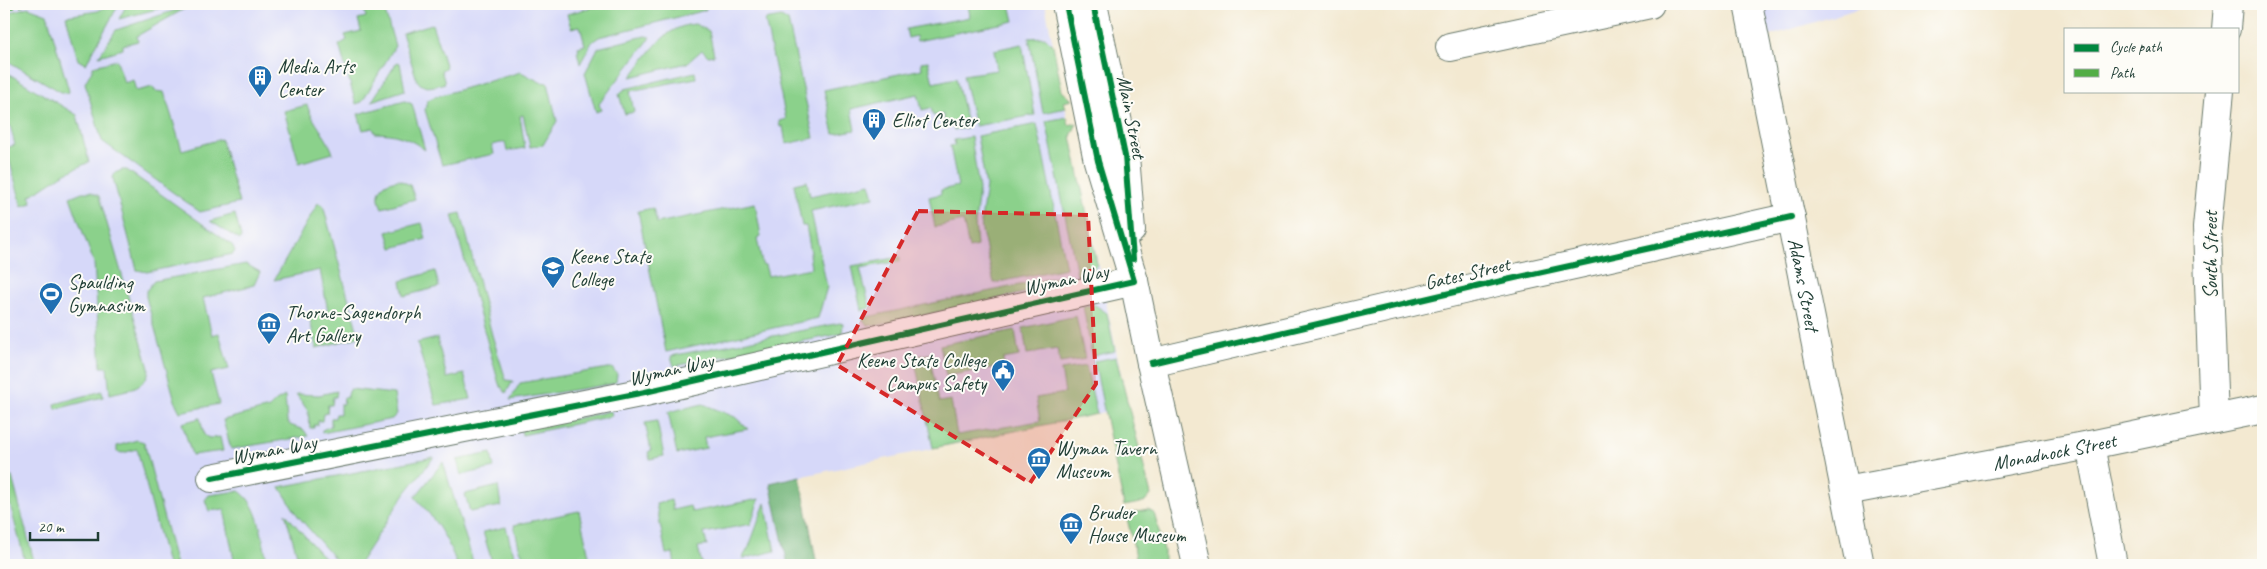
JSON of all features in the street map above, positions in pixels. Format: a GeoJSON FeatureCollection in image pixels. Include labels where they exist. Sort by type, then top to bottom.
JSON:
{"type":"FeatureCollection","features":[{"type":"Feature","properties":{"kind":"street","name":"Main Street"},"geometry":{"type":"LineString","coordinates":[[1066,4],[1098,161],[1134,281],[1197,565]]}},
{"type":"Feature","properties":{"kind":"street","name":"Main Street"},"geometry":{"type":"LineString","coordinates":[[1094,4],[1125,156],[1134,281]]}},
{"type":"Feature","properties":{"kind":"street"},"geometry":{"type":"LineString","coordinates":[[1450,47],[1650,4]]}},
{"type":"Feature","properties":{"kind":"street","name":"Adams Street"},"geometry":{"type":"LineString","coordinates":[[1748,4],[1860,565]]}},
{"type":"Feature","properties":{"kind":"street"},"geometry":{"type":"LineString","coordinates":[[2226,28],[2228,4]]}},
{"type":"Feature","properties":{"kind":"street","name":"South Street"},"geometry":{"type":"LineString","coordinates":[[2214,419],[2207,228],[2220,92]]}},
{"type":"Feature","properties":{"kind":"street","name":"Gates Street"},"geometry":{"type":"LineString","coordinates":[[1151,364],[1497,282],[1790,217]]}},
{"type":"Feature","properties":{"kind":"street","name":"Wyman Way"},"geometry":{"type":"LineString","coordinates":[[212,478],[645,392],[1134,281]]}},
{"type":"Feature","properties":{"kind":"street","name":"Monadnock Street"},"geometry":{"type":"LineString","coordinates":[[1846,491],[2090,445],[2263,409]]}},
{"type":"Feature","properties":{"kind":"street"},"geometry":{"type":"LineString","coordinates":[[2090,445],[2113,565]]}},
{"type":"Feature","properties":{"kind":"highlighted area"},"geometry":{"type":"Polygon","coordinates":[[[918,211],[1088,215],[1096,384],[1030,483],[837,365],[918,211]]]}},
{"type":"Feature","properties":{"kind":"shaded area","name":"Keene State College"},"geometry":{"type":"Polygon","coordinates":[[[4,4],[1045,4],[1062,91],[1072,100],[1064,102],[1069,125],[1077,123],[1071,136],[1128,407],[770,483],[788,565],[4,565],[4,4]]]}},
{"type":"Feature","properties":{"kind":"shaded area"},"geometry":{"type":"Polygon","coordinates":[[[1762,4],[1873,4],[1769,36],[1762,4]]]}},
{"type":"Feature","properties":{"kind":"green space"},"geometry":{"type":"Polygon","coordinates":[[[110,4],[119,4],[86,64],[78,60],[66,16],[98,11],[110,4]]]}},
{"type":"Feature","properties":{"kind":"green space"},"geometry":{"type":"Polygon","coordinates":[[[127,4],[165,4],[161,8],[119,19],[127,4]]]}},
{"type":"Feature","properties":{"kind":"green space"},"geometry":{"type":"Polygon","coordinates":[[[363,4],[383,4],[395,46],[362,102],[356,104],[339,45],[347,40],[345,35],[361,31],[358,19],[366,17],[363,4]]]}},
{"type":"Feature","properties":{"kind":"green space"},"geometry":{"type":"Polygon","coordinates":[[[604,4],[669,4],[671,9],[692,4],[704,4],[706,10],[599,37],[592,42],[580,64],[578,47],[585,45],[580,26],[571,28],[567,14],[604,4]]]}},
{"type":"Feature","properties":{"kind":"green space"},"geometry":{"type":"Polygon","coordinates":[[[968,4],[1010,4],[1014,21],[917,41],[916,36],[908,38],[906,29],[970,17],[968,4]]]}},
{"type":"Feature","properties":{"kind":"green space"},"geometry":{"type":"Polygon","coordinates":[[[191,5],[137,36],[138,41],[123,45],[123,49],[99,56],[116,30],[191,5]]]}},
{"type":"Feature","properties":{"kind":"green space"},"geometry":{"type":"Polygon","coordinates":[[[28,7],[47,14],[68,93],[61,92],[4,59],[4,14],[28,7]]]}},
{"type":"Feature","properties":{"kind":"green space"},"geometry":{"type":"Polygon","coordinates":[[[781,17],[788,21],[814,138],[786,144],[783,126],[780,127],[779,121],[786,119],[765,20],[781,17]]]}},
{"type":"Feature","properties":{"kind":"green space"},"geometry":{"type":"Polygon","coordinates":[[[432,24],[446,68],[441,70],[445,83],[426,87],[417,80],[402,33],[432,24]]]}},
{"type":"Feature","properties":{"kind":"green space"},"geometry":{"type":"Polygon","coordinates":[[[695,24],[709,31],[714,55],[708,56],[702,50],[687,63],[631,77],[651,51],[666,36],[674,30],[695,24]]]}},
{"type":"Feature","properties":{"kind":"green space"},"geometry":{"type":"Polygon","coordinates":[[[645,36],[650,37],[648,41],[599,104],[601,110],[596,112],[585,73],[598,48],[645,36]]]}},
{"type":"Feature","properties":{"kind":"green space"},"geometry":{"type":"Polygon","coordinates":[[[1045,37],[1053,45],[1062,91],[1072,100],[1064,102],[1066,108],[1043,113],[1029,38],[1045,37]]]}},
{"type":"Feature","properties":{"kind":"green space"},"geometry":{"type":"Polygon","coordinates":[[[1022,44],[1035,115],[975,126],[963,75],[997,70],[994,50],[1022,44]]]}},
{"type":"Feature","properties":{"kind":"green space"},"geometry":{"type":"Polygon","coordinates":[[[117,60],[124,83],[133,80],[136,91],[153,87],[155,91],[164,92],[182,150],[221,139],[239,203],[200,212],[102,141],[85,83],[94,66],[117,60]]]}},
{"type":"Feature","properties":{"kind":"green space"},"geometry":{"type":"Polygon","coordinates":[[[928,61],[933,83],[956,78],[968,128],[954,130],[952,125],[945,126],[943,114],[933,116],[931,108],[922,110],[918,94],[851,109],[855,130],[834,134],[824,90],[922,69],[921,62],[928,61]]]}},
{"type":"Feature","properties":{"kind":"green space"},"geometry":{"type":"Polygon","coordinates":[[[397,62],[400,63],[405,90],[372,101],[397,62]]]}},
{"type":"Feature","properties":{"kind":"green space"},"geometry":{"type":"Polygon","coordinates":[[[4,71],[77,115],[89,162],[62,175],[30,196],[32,203],[22,206],[6,148],[15,145],[10,125],[4,126],[4,71]]]}},
{"type":"Feature","properties":{"kind":"green space"},"geometry":{"type":"Polygon","coordinates":[[[521,72],[540,82],[548,83],[557,121],[543,145],[530,147],[523,115],[520,116],[525,148],[507,151],[505,142],[492,145],[494,154],[442,165],[425,110],[428,100],[521,72]]]}},
{"type":"Feature","properties":{"kind":"green space"},"geometry":{"type":"Polygon","coordinates":[[[695,72],[696,78],[630,91],[634,112],[625,114],[619,94],[625,89],[695,72]]]}},
{"type":"Feature","properties":{"kind":"green space"},"geometry":{"type":"Polygon","coordinates":[[[405,101],[412,104],[425,150],[414,142],[402,137],[375,133],[373,128],[363,130],[358,114],[405,101]]]}},
{"type":"Feature","properties":{"kind":"green space"},"geometry":{"type":"Polygon","coordinates":[[[307,105],[333,153],[299,163],[284,111],[307,105]]]}},
{"type":"Feature","properties":{"kind":"green space"},"geometry":{"type":"Polygon","coordinates":[[[1067,117],[1069,125],[1077,123],[1071,136],[1097,264],[1091,275],[1078,279],[1046,121],[1067,117]]]}},
{"type":"Feature","properties":{"kind":"green space"},"geometry":{"type":"Polygon","coordinates":[[[1037,124],[1066,268],[994,283],[982,231],[981,221],[986,186],[977,136],[1037,124]]]}},
{"type":"Feature","properties":{"kind":"green space"},"geometry":{"type":"Polygon","coordinates":[[[971,137],[979,189],[975,223],[977,246],[969,248],[963,221],[935,227],[929,197],[941,194],[941,190],[958,186],[950,146],[955,145],[954,140],[971,137]]]}},
{"type":"Feature","properties":{"kind":"green space"},"geometry":{"type":"Polygon","coordinates":[[[127,170],[232,245],[235,251],[233,254],[147,272],[137,270],[113,178],[115,173],[127,170]]]}},
{"type":"Feature","properties":{"kind":"green space"},"geometry":{"type":"Polygon","coordinates":[[[399,180],[410,185],[415,199],[382,208],[379,197],[381,188],[388,183],[399,180]]]}},
{"type":"Feature","properties":{"kind":"green space"},"geometry":{"type":"Polygon","coordinates":[[[807,181],[810,196],[870,183],[874,197],[811,211],[827,287],[818,318],[666,352],[638,211],[653,208],[657,223],[755,203],[761,236],[757,238],[762,264],[765,265],[768,276],[811,268],[809,254],[811,253],[806,226],[802,226],[794,184],[807,181]]]}},
{"type":"Feature","properties":{"kind":"green space"},"geometry":{"type":"Polygon","coordinates":[[[82,192],[91,192],[99,196],[149,368],[148,375],[140,384],[110,394],[107,367],[101,367],[94,263],[70,197],[82,192]]]}},
{"type":"Feature","properties":{"kind":"green space"},"geometry":{"type":"Polygon","coordinates":[[[318,203],[323,205],[359,337],[316,348],[309,315],[328,311],[320,270],[274,280],[318,203]]]}},
{"type":"Feature","properties":{"kind":"green space"},"geometry":{"type":"Polygon","coordinates":[[[461,213],[492,335],[506,380],[513,381],[506,393],[499,384],[452,215],[461,213]]]}},
{"type":"Feature","properties":{"kind":"green space"},"geometry":{"type":"Polygon","coordinates":[[[235,214],[241,237],[240,240],[210,221],[235,214]]]}},
{"type":"Feature","properties":{"kind":"green space"},"geometry":{"type":"Polygon","coordinates":[[[422,223],[426,239],[392,248],[387,232],[422,223]]]}},
{"type":"Feature","properties":{"kind":"green space"},"geometry":{"type":"Polygon","coordinates":[[[900,257],[900,261],[860,268],[870,308],[861,310],[852,266],[900,257]]]}},
{"type":"Feature","properties":{"kind":"green space"},"geometry":{"type":"Polygon","coordinates":[[[246,264],[260,272],[254,285],[203,298],[212,335],[219,333],[229,369],[211,373],[219,404],[180,412],[176,404],[146,297],[146,291],[154,281],[246,264]]]}},
{"type":"Feature","properties":{"kind":"green space"},"geometry":{"type":"Polygon","coordinates":[[[435,271],[439,287],[404,296],[401,281],[435,271]]]}},
{"type":"Feature","properties":{"kind":"green space"},"geometry":{"type":"Polygon","coordinates":[[[1067,275],[1069,283],[875,326],[867,325],[862,318],[1067,275]]]}},
{"type":"Feature","properties":{"kind":"green space"},"geometry":{"type":"Polygon","coordinates":[[[1095,305],[1107,313],[1115,351],[1092,356],[1083,306],[1095,305]]]}},
{"type":"Feature","properties":{"kind":"green space"},"geometry":{"type":"Polygon","coordinates":[[[1076,316],[1085,359],[1060,363],[1057,349],[1027,354],[1023,328],[1076,316]]]}},
{"type":"Feature","properties":{"kind":"green space"},"geometry":{"type":"Polygon","coordinates":[[[840,323],[843,324],[842,333],[835,335],[674,366],[671,356],[840,323]]]}},
{"type":"Feature","properties":{"kind":"green space"},"geometry":{"type":"Polygon","coordinates":[[[1015,330],[1019,356],[1003,359],[1004,366],[946,376],[940,345],[1015,330]]]}},
{"type":"Feature","properties":{"kind":"green space"},"geometry":{"type":"Polygon","coordinates":[[[437,338],[447,378],[464,374],[471,399],[436,405],[417,343],[437,338]]]}},
{"type":"Feature","properties":{"kind":"green space"},"geometry":{"type":"Polygon","coordinates":[[[929,354],[939,402],[951,400],[957,435],[1040,421],[1036,398],[1065,393],[1061,370],[1086,366],[1097,414],[933,448],[914,357],[929,354]]]}},
{"type":"Feature","properties":{"kind":"green space"},"geometry":{"type":"Polygon","coordinates":[[[1116,357],[1151,495],[1145,502],[1124,506],[1094,361],[1116,357]]]}},
{"type":"Feature","properties":{"kind":"green space"},"geometry":{"type":"Polygon","coordinates":[[[612,368],[617,374],[616,382],[611,384],[510,400],[520,383],[612,368]]]}},
{"type":"Feature","properties":{"kind":"green space"},"geometry":{"type":"Polygon","coordinates":[[[350,389],[394,394],[397,414],[392,419],[322,433],[322,430],[331,426],[331,418],[335,418],[336,414],[340,414],[340,404],[343,404],[344,397],[347,398],[350,389]]]}},
{"type":"Feature","properties":{"kind":"green space"},"geometry":{"type":"Polygon","coordinates":[[[102,391],[103,397],[56,409],[55,404],[102,391]]]}},
{"type":"Feature","properties":{"kind":"green space"},"geometry":{"type":"Polygon","coordinates":[[[337,391],[336,397],[333,397],[332,405],[328,405],[327,413],[323,414],[322,421],[318,421],[318,425],[314,425],[314,428],[310,428],[308,411],[296,394],[319,395],[337,391]]]}},
{"type":"Feature","properties":{"kind":"green space"},"geometry":{"type":"Polygon","coordinates":[[[285,396],[287,421],[290,425],[304,430],[308,436],[231,449],[223,420],[269,408],[285,396]]]}},
{"type":"Feature","properties":{"kind":"green space"},"geometry":{"type":"Polygon","coordinates":[[[703,404],[735,417],[748,429],[704,437],[706,448],[677,454],[668,412],[703,404]]]}},
{"type":"Feature","properties":{"kind":"green space"},"geometry":{"type":"Polygon","coordinates":[[[611,411],[612,416],[522,435],[521,430],[611,411]]]}},
{"type":"Feature","properties":{"kind":"green space"},"geometry":{"type":"Polygon","coordinates":[[[200,418],[204,435],[209,438],[220,437],[223,451],[192,455],[182,423],[200,418]]]}},
{"type":"Feature","properties":{"kind":"green space"},"geometry":{"type":"Polygon","coordinates":[[[657,421],[664,456],[650,459],[648,452],[651,451],[645,423],[657,421]]]}},
{"type":"Feature","properties":{"kind":"green space"},"geometry":{"type":"Polygon","coordinates":[[[137,440],[144,442],[176,565],[167,565],[137,449],[123,453],[117,452],[117,446],[137,440]]]}},
{"type":"Feature","properties":{"kind":"green space"},"geometry":{"type":"Polygon","coordinates":[[[491,453],[494,468],[461,475],[457,460],[491,453]]]}},
{"type":"Feature","properties":{"kind":"green space"},"geometry":{"type":"Polygon","coordinates":[[[434,457],[406,492],[358,565],[340,565],[298,516],[280,487],[434,457]]]}},
{"type":"Feature","properties":{"kind":"green space"},"geometry":{"type":"Polygon","coordinates":[[[443,462],[474,565],[457,565],[440,529],[415,497],[443,462]]]}},
{"type":"Feature","properties":{"kind":"green space"},"geometry":{"type":"Polygon","coordinates":[[[7,475],[12,477],[35,565],[26,565],[4,482],[7,475]]]}},
{"type":"Feature","properties":{"kind":"green space"},"geometry":{"type":"Polygon","coordinates":[[[800,476],[817,565],[788,565],[770,483],[800,476]]]}},
{"type":"Feature","properties":{"kind":"green space"},"geometry":{"type":"Polygon","coordinates":[[[498,486],[501,506],[470,512],[465,494],[498,486]]]}},
{"type":"Feature","properties":{"kind":"green space"},"geometry":{"type":"Polygon","coordinates":[[[239,491],[252,505],[260,525],[268,565],[235,565],[224,509],[209,511],[205,500],[209,495],[239,491]]]}},
{"type":"Feature","properties":{"kind":"green space"},"geometry":{"type":"Polygon","coordinates":[[[759,499],[751,524],[704,533],[707,545],[698,547],[702,565],[675,565],[673,553],[666,554],[656,504],[671,500],[673,510],[690,506],[692,512],[759,499]]]}},
{"type":"Feature","properties":{"kind":"green space"},"geometry":{"type":"Polygon","coordinates":[[[765,503],[775,551],[742,559],[749,547],[765,503]]]}},
{"type":"Feature","properties":{"kind":"green space"},"geometry":{"type":"Polygon","coordinates":[[[1148,510],[1154,513],[1164,550],[1164,565],[1138,565],[1126,514],[1148,510]]]}},
{"type":"Feature","properties":{"kind":"green space"},"geometry":{"type":"Polygon","coordinates":[[[579,511],[591,565],[528,565],[519,547],[514,525],[579,511]]]}},
{"type":"Feature","properties":{"kind":"green space"},"geometry":{"type":"Polygon","coordinates":[[[285,513],[330,565],[300,565],[285,513]]]}},
{"type":"Feature","properties":{"kind":"green space"},"geometry":{"type":"Polygon","coordinates":[[[506,527],[519,565],[493,565],[483,532],[506,527]]]}},
{"type":"Feature","properties":{"kind":"marked path"},"geometry":{"type":"LineString","coordinates":[[4,8],[22,4]]}},
{"type":"Feature","properties":{"kind":"cycle path"},"geometry":{"type":"LineString","coordinates":[[1066,4],[1098,161],[1134,281]]}},
{"type":"Feature","properties":{"kind":"cycle path"},"geometry":{"type":"LineString","coordinates":[[1093,4],[1125,156],[1133,259]]}},
{"type":"Feature","properties":{"kind":"cycle path"},"geometry":{"type":"LineString","coordinates":[[1151,363],[1497,282],[1791,217]]}},
{"type":"Feature","properties":{"kind":"cycle path"},"geometry":{"type":"LineString","coordinates":[[212,478],[645,392],[1134,281]]}},
{"type":"Feature","properties":{"kind":"place","name":"Media Arts Center"},"geometry":{"type":"Point","coordinates":[260,98]}},
{"type":"Feature","properties":{"kind":"place","name":"Elliot Center"},"geometry":{"type":"Point","coordinates":[874,141]}},
{"type":"Feature","properties":{"kind":"place","name":"Keene State College"},"geometry":{"type":"Point","coordinates":[553,289]}},
{"type":"Feature","properties":{"kind":"place","name":"Spaulding Gymnasium"},"geometry":{"type":"Point","coordinates":[51,315]}},
{"type":"Feature","properties":{"kind":"place","name":"Thorne-Sagendorph Art Gallery"},"geometry":{"type":"Point","coordinates":[269,345]}},
{"type":"Feature","properties":{"kind":"place","name":"Keene State College Campus Safety"},"geometry":{"type":"Point","coordinates":[1003,392]}},
{"type":"Feature","properties":{"kind":"place","name":"Wyman Tavern Museum"},"geometry":{"type":"Point","coordinates":[1039,480]}},
{"type":"Feature","properties":{"kind":"place","name":"Bruder House Museum"},"geometry":{"type":"Point","coordinates":[1071,545]}}]}
